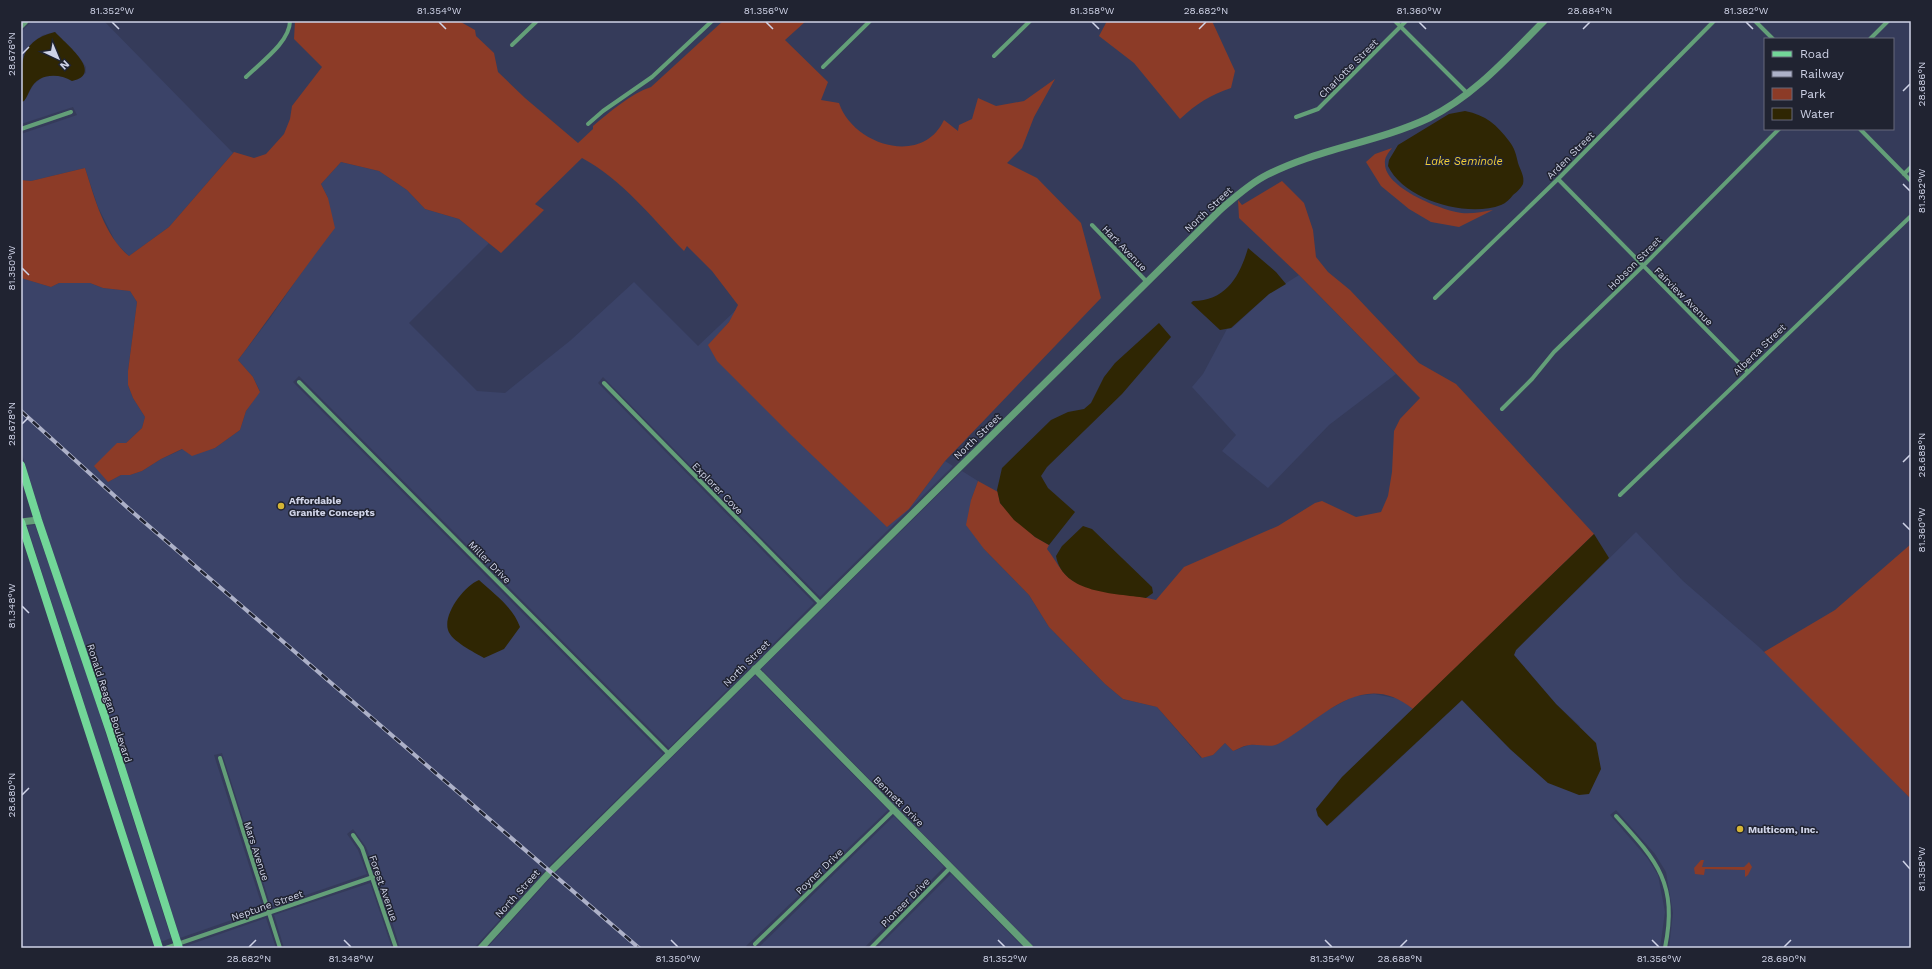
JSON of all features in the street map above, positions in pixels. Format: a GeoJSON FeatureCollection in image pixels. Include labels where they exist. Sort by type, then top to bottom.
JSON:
{"type":"FeatureCollection","features":[{"type":"Feature","properties":{"kind":"main road","name":"Ronald Reagan Boulevard"},"geometry":{"type":"LineString","coordinates":[[21,465],[38,520],[88,665],[178,946]]}},
{"type":"Feature","properties":{"kind":"main road"},"geometry":{"type":"LineString","coordinates":[[21,522],[159,948]]}},
{"type":"Feature","properties":{"kind":"street"},"geometry":{"type":"LineString","coordinates":[[21,25],[25,21]]}},
{"type":"Feature","properties":{"kind":"street"},"geometry":{"type":"LineString","coordinates":[[246,77],[282,42],[288,34],[290,21]]}},
{"type":"Feature","properties":{"kind":"street"},"geometry":{"type":"LineString","coordinates":[[512,45],[538,21]]}},
{"type":"Feature","properties":{"kind":"street"},"geometry":{"type":"LineString","coordinates":[[588,124],[603,111],[652,77],[712,21]]}},
{"type":"Feature","properties":{"kind":"street"},"geometry":{"type":"LineString","coordinates":[[823,67],[870,21]]}},
{"type":"Feature","properties":{"kind":"street"},"geometry":{"type":"LineString","coordinates":[[994,56],[1030,21]]}},
{"type":"Feature","properties":{"kind":"street"},"geometry":{"type":"LineString","coordinates":[[1395,21],[1468,94]]}},
{"type":"Feature","properties":{"kind":"street","name":"Charlotte Street"},"geometry":{"type":"LineString","coordinates":[[1296,117],[1318,109],[1406,21]]}},
{"type":"Feature","properties":{"kind":"street","name":"North Street"},"geometry":{"type":"LineString","coordinates":[[481,948],[550,872],[1220,210],[1243,190],[1284,168],[1420,121],[1450,106],[1468,94],[1544,21]]}},
{"type":"Feature","properties":{"kind":"street","name":"Arden Street"},"geometry":{"type":"LineString","coordinates":[[1435,298],[1558,179],[1714,21]]}},
{"type":"Feature","properties":{"kind":"street"},"geometry":{"type":"LineString","coordinates":[[1755,21],[1772,38]]}},
{"type":"Feature","properties":{"kind":"street"},"geometry":{"type":"LineString","coordinates":[[1871,38],[1888,21]]}},
{"type":"Feature","properties":{"kind":"street"},"geometry":{"type":"LineString","coordinates":[[21,129],[71,112]]}},
{"type":"Feature","properties":{"kind":"street","name":"Hobson Street"},"geometry":{"type":"LineString","coordinates":[[1502,409],[1532,378],[1554,352],[1643,266],[1778,130]]}},
{"type":"Feature","properties":{"kind":"street"},"geometry":{"type":"LineString","coordinates":[[1861,130],[1911,181]]}},
{"type":"Feature","properties":{"kind":"street"},"geometry":{"type":"LineString","coordinates":[[1904,174],[1911,167]]}},
{"type":"Feature","properties":{"kind":"street","name":"Fairview Avenue"},"geometry":{"type":"LineString","coordinates":[[1558,179],[1747,372]]}},
{"type":"Feature","properties":{"kind":"street","name":"Alberta Street"},"geometry":{"type":"LineString","coordinates":[[1620,495],[1911,216]]}},
{"type":"Feature","properties":{"kind":"street","name":"Hart Avenue"},"geometry":{"type":"LineString","coordinates":[[1092,225],[1147,283]]}},
{"type":"Feature","properties":{"kind":"street","name":"Miller Drive"},"geometry":{"type":"LineString","coordinates":[[299,382],[669,754]]}},
{"type":"Feature","properties":{"kind":"street","name":"Explorer Cove"},"geometry":{"type":"LineString","coordinates":[[604,383],[820,604]]}},
{"type":"Feature","properties":{"kind":"street"},"geometry":{"type":"LineString","coordinates":[[21,522],[38,520]]}},
{"type":"Feature","properties":{"kind":"street","name":"Bennett Drive"},"geometry":{"type":"LineString","coordinates":[[755,669],[1030,948]]}},
{"type":"Feature","properties":{"kind":"street","name":"Mars Avenue"},"geometry":{"type":"LineString","coordinates":[[220,758],[280,948]]}},
{"type":"Feature","properties":{"kind":"street","name":"Poyner Drive"},"geometry":{"type":"LineString","coordinates":[[755,944],[894,810]]}},
{"type":"Feature","properties":{"kind":"street"},"geometry":{"type":"LineString","coordinates":[[1616,816],[1652,856],[1662,874],[1669,912],[1665,948]]}},
{"type":"Feature","properties":{"kind":"street","name":"Forest Avenue"},"geometry":{"type":"LineString","coordinates":[[353,835],[362,848],[396,948]]}},
{"type":"Feature","properties":{"kind":"street","name":"Pioneer Drive"},"geometry":{"type":"LineString","coordinates":[[871,948],[950,868]]}},
{"type":"Feature","properties":{"kind":"street","name":"Neptune Street"},"geometry":{"type":"LineString","coordinates":[[166,948],[178,946],[269,912],[373,877]]}},
{"type":"Feature","properties":{"kind":"shaded area"},"geometry":{"type":"Polygon","coordinates":[[[32,21],[104,21],[233,153],[169,227],[129,256],[116,243],[98,207],[85,168],[31,181],[21,180],[21,134],[77,115],[73,107],[21,124],[21,102],[24,101],[34,84],[43,77],[55,75],[65,77],[72,81],[86,73],[86,67],[80,58],[55,32],[43,35],[33,42],[24,52],[21,67],[21,32],[32,21]]]}},
{"type":"Feature","properties":{"kind":"shaded area"},"geometry":{"type":"Polygon","coordinates":[[[341,162],[379,171],[407,190],[425,209],[459,219],[489,243],[409,323],[477,391],[505,393],[571,340],[634,282],[698,346],[737,309],[729,322],[709,345],[909,509],[945,461],[953,466],[820,597],[603,377],[598,383],[814,603],[669,748],[299,376],[293,382],[663,754],[544,871],[474,948],[400,948],[379,880],[366,847],[353,829],[347,834],[358,850],[367,874],[271,907],[222,753],[214,755],[263,909],[180,938],[114,731],[42,520],[21,451],[21,278],[51,287],[59,283],[90,283],[103,288],[130,291],[137,302],[128,371],[128,385],[133,398],[145,417],[142,428],[126,443],[120,443],[108,482],[121,475],[130,475],[142,471],[161,459],[183,449],[197,453],[215,448],[240,430],[246,411],[260,391],[253,377],[238,360],[270,318],[306,266],[328,198],[321,184],[341,162]]]}},
{"type":"Feature","properties":{"kind":"shaded area"},"geometry":{"type":"Polygon","coordinates":[[[1299,275],[1396,374],[1329,425],[1268,488],[1222,451],[1236,435],[1192,387],[1203,374],[1227,329],[1232,328],[1269,294],[1299,275]]]}},
{"type":"Feature","properties":{"kind":"shaded area"},"geometry":{"type":"Polygon","coordinates":[[[962,471],[978,481],[971,500],[984,549],[1029,595],[1049,627],[1105,684],[1123,699],[1157,707],[1201,758],[1213,755],[1225,743],[1233,751],[1248,745],[1276,745],[1322,713],[1354,696],[1374,694],[1400,699],[1413,709],[1342,777],[1316,809],[1318,816],[1331,823],[1462,700],[1510,749],[1548,783],[1580,726],[1556,704],[1514,655],[1516,650],[1636,532],[1683,581],[1759,647],[1911,799],[1911,948],[1669,948],[1673,913],[1666,872],[1655,854],[1616,810],[1610,815],[1648,859],[1658,875],[1665,912],[1660,948],[1035,948],[761,669],[962,471]]]}},
{"type":"Feature","properties":{"kind":"shaded area"},"geometry":{"type":"Polygon","coordinates":[[[35,525],[82,659],[171,938],[161,942],[27,526],[35,525]]]}},
{"type":"Feature","properties":{"kind":"shaded area"},"geometry":{"type":"Polygon","coordinates":[[[755,675],[888,810],[746,946],[748,948],[487,948],[553,875],[755,675]]]}},
{"type":"Feature","properties":{"kind":"shaded area"},"geometry":{"type":"Polygon","coordinates":[[[894,816],[944,867],[864,948],[758,948],[894,816]]]}},
{"type":"Feature","properties":{"kind":"shaded area"},"geometry":{"type":"Polygon","coordinates":[[[951,874],[1024,948],[877,948],[951,874]]]}},
{"type":"Feature","properties":{"kind":"shaded area"},"geometry":{"type":"Polygon","coordinates":[[[370,883],[392,948],[284,948],[274,915],[370,883]]]}},
{"type":"Feature","properties":{"kind":"shaded area"},"geometry":{"type":"Polygon","coordinates":[[[266,918],[276,948],[183,948],[183,947],[266,918]]]}},
{"type":"Feature","properties":{"kind":"green space"},"geometry":{"type":"Polygon","coordinates":[[[295,21],[459,21],[475,30],[476,36],[494,53],[498,72],[525,98],[578,143],[593,129],[593,126],[613,109],[635,94],[651,87],[723,21],[806,21],[785,40],[828,82],[821,100],[839,103],[847,118],[858,130],[873,139],[888,145],[905,146],[920,143],[934,134],[944,120],[958,131],[959,125],[972,119],[978,98],[996,106],[1024,101],[1055,79],[1034,117],[1022,148],[1007,163],[1037,178],[1081,223],[1101,298],[945,461],[909,509],[887,527],[791,435],[717,361],[708,345],[729,322],[738,305],[712,271],[687,246],[684,251],[624,188],[597,167],[582,158],[535,204],[544,210],[501,253],[459,219],[425,209],[407,190],[379,171],[341,162],[321,184],[328,198],[335,228],[238,360],[253,377],[260,392],[246,411],[240,430],[215,448],[192,456],[182,449],[161,459],[142,471],[130,475],[121,475],[108,482],[94,466],[117,443],[126,443],[142,428],[145,417],[133,398],[128,385],[128,371],[137,302],[130,291],[103,288],[90,283],[59,283],[51,287],[21,278],[21,180],[31,181],[85,168],[101,216],[113,238],[129,256],[169,227],[234,152],[254,158],[266,154],[284,134],[290,119],[292,106],[322,67],[294,39],[295,21]]]}},
{"type":"Feature","properties":{"kind":"green space"},"geometry":{"type":"Polygon","coordinates":[[[1107,21],[1212,21],[1235,71],[1231,88],[1204,100],[1180,119],[1134,63],[1099,36],[1107,21]]]}},
{"type":"Feature","properties":{"kind":"green space"},"geometry":{"type":"Polygon","coordinates":[[[1392,148],[1385,160],[1387,173],[1393,181],[1413,195],[1447,210],[1461,213],[1474,213],[1493,210],[1459,227],[1431,222],[1409,209],[1381,186],[1366,162],[1375,154],[1392,148]]]}},
{"type":"Feature","properties":{"kind":"green space"},"geometry":{"type":"Polygon","coordinates":[[[1282,181],[1304,203],[1313,230],[1316,257],[1328,272],[1350,290],[1419,363],[1456,384],[1594,534],[1413,709],[1394,698],[1376,694],[1359,696],[1342,702],[1278,744],[1268,746],[1248,745],[1233,751],[1225,743],[1213,755],[1202,758],[1157,707],[1123,699],[1105,684],[1049,627],[1029,595],[984,549],[966,525],[971,500],[978,481],[998,492],[1000,503],[1035,537],[1049,545],[1047,549],[1061,570],[1073,581],[1156,600],[1184,567],[1278,526],[1315,503],[1322,501],[1356,517],[1381,512],[1388,496],[1392,472],[1394,431],[1400,419],[1420,398],[1299,275],[1239,218],[1238,200],[1242,205],[1282,181]]]}},
{"type":"Feature","properties":{"kind":"green space"},"geometry":{"type":"Polygon","coordinates":[[[1911,544],[1911,799],[1764,652],[1835,610],[1911,544]]]}},
{"type":"Feature","properties":{"kind":"green space"},"geometry":{"type":"Polygon","coordinates":[[[1701,860],[1704,860],[1702,867],[1744,867],[1749,862],[1752,867],[1748,875],[1745,877],[1745,870],[1705,869],[1704,875],[1695,874],[1694,868],[1701,860]]]}},
{"type":"Feature","properties":{"kind":"water"},"geometry":{"type":"Polygon","coordinates":[[[55,32],[80,58],[85,72],[81,77],[72,81],[67,78],[55,76],[49,76],[38,80],[24,101],[21,102],[21,68],[23,58],[33,42],[42,36],[55,32]]]}},
{"type":"Feature","properties":{"kind":"water","name":"Lake Seminole"},"geometry":{"type":"Polygon","coordinates":[[[1465,111],[1485,118],[1500,130],[1509,141],[1515,152],[1523,176],[1523,184],[1505,203],[1501,205],[1471,209],[1438,203],[1422,197],[1408,188],[1396,178],[1388,166],[1389,160],[1398,145],[1449,114],[1465,111]]]}},
{"type":"Feature","properties":{"kind":"water"},"geometry":{"type":"Polygon","coordinates":[[[1248,248],[1276,272],[1286,284],[1269,294],[1231,328],[1220,330],[1191,303],[1193,301],[1205,300],[1214,297],[1223,292],[1236,277],[1248,248]]]}},
{"type":"Feature","properties":{"kind":"water"},"geometry":{"type":"Polygon","coordinates":[[[1159,323],[1171,337],[1122,394],[1047,467],[1041,476],[1048,488],[1075,512],[1049,545],[1035,537],[1014,520],[1000,503],[997,490],[1002,468],[1051,420],[1068,412],[1084,409],[1091,403],[1104,377],[1115,363],[1159,323]]]}},
{"type":"Feature","properties":{"kind":"water"},"geometry":{"type":"Polygon","coordinates":[[[1083,526],[1092,529],[1152,587],[1153,593],[1146,598],[1106,593],[1079,585],[1069,578],[1061,569],[1056,556],[1062,546],[1083,526]]]}},
{"type":"Feature","properties":{"kind":"water"},"geometry":{"type":"Polygon","coordinates":[[[1594,534],[1609,558],[1516,650],[1514,655],[1556,704],[1596,743],[1601,769],[1589,794],[1579,795],[1548,783],[1510,749],[1462,700],[1327,826],[1318,816],[1316,809],[1342,777],[1594,534]]]}},
{"type":"Feature","properties":{"kind":"water"},"geometry":{"type":"Polygon","coordinates":[[[479,580],[508,607],[513,613],[520,627],[504,649],[484,658],[463,646],[453,638],[448,630],[447,624],[452,609],[461,594],[473,583],[479,580]]]}},
{"type":"Feature","properties":{"kind":"railway"},"geometry":{"type":"LineString","coordinates":[[21,411],[129,509],[639,948]]}},
{"type":"Feature","properties":{"kind":"place","name":"Affordable Granite Concepts"},"geometry":{"type":"Point","coordinates":[281,506]}},
{"type":"Feature","properties":{"kind":"place","name":"Multicom, Inc."},"geometry":{"type":"Point","coordinates":[1740,829]}}]}
